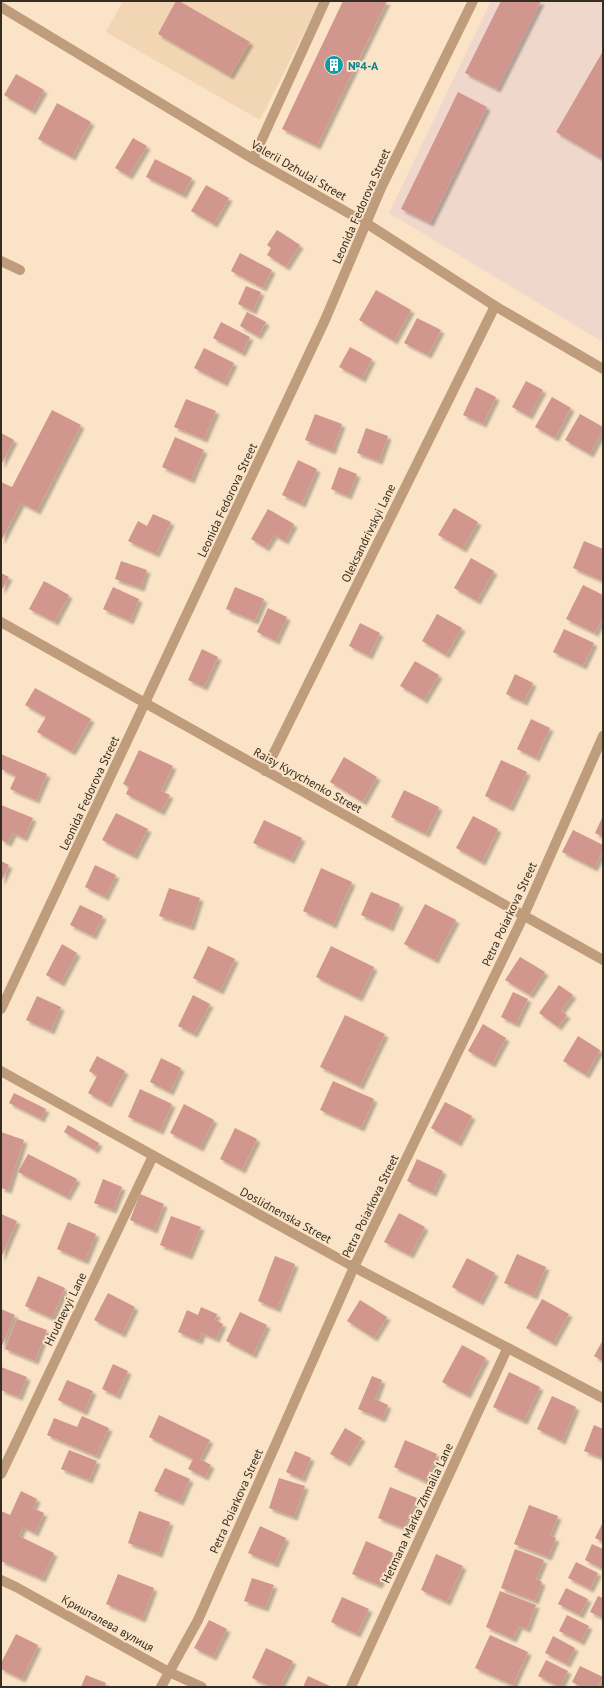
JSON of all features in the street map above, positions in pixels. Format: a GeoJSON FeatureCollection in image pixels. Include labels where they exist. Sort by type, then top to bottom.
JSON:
{"type":"FeatureCollection","features":[{"type":"Feature","properties":{"kind":"street"},"geometry":{"type":"LineString","coordinates":[[252,159],[325,1]]}},
{"type":"Feature","properties":{"kind":"street","name":"Leonida Fedorova Street"},"geometry":{"type":"LineString","coordinates":[[1,1009],[146,704],[325,320],[381,188],[473,1]]}},
{"type":"Feature","properties":{"kind":"street","name":"Valerii Dzhulai Street"},"geometry":{"type":"LineString","coordinates":[[1,7],[252,159],[366,223],[495,306],[603,368]]}},
{"type":"Feature","properties":{"kind":"street"},"geometry":{"type":"LineString","coordinates":[[1,261],[20,270]]}},
{"type":"Feature","properties":{"kind":"street","name":"Oleksandrivskyi Lane"},"geometry":{"type":"LineString","coordinates":[[265,771],[495,306]]}},
{"type":"Feature","properties":{"kind":"street","name":"Raisy Kyrychenko Street"},"geometry":{"type":"LineString","coordinates":[[1,622],[603,960]]}},
{"type":"Feature","properties":{"kind":"street","name":"Petra Poiarkova Street"},"geometry":{"type":"LineString","coordinates":[[161,1687],[198,1620],[354,1267],[524,915],[603,736]]}},
{"type":"Feature","properties":{"kind":"street","name":"Doslidnenska Street"},"geometry":{"type":"LineString","coordinates":[[1,1072],[354,1267],[507,1349],[603,1398]]}},
{"type":"Feature","properties":{"kind":"street","name":"Hrudnevyi Lane"},"geometry":{"type":"LineString","coordinates":[[1,1474],[153,1156]]}},
{"type":"Feature","properties":{"kind":"street","name":"Hetmana Marka Zhmaila Lane"},"geometry":{"type":"LineString","coordinates":[[352,1687],[507,1349]]}},
{"type":"Feature","properties":{"kind":"street","name":"Кришталева вулиця"},"geometry":{"type":"LineString","coordinates":[[1,1580],[16,1586],[169,1672],[202,1687]]}},
{"type":"Feature","properties":{"kind":"shaded area"},"geometry":{"type":"Polygon","coordinates":[[[123,1],[320,1],[260,120],[106,32],[123,1]]]}},
{"type":"Feature","properties":{"kind":"shaded area"},"geometry":{"type":"Polygon","coordinates":[[[491,1],[603,1],[603,342],[389,213],[491,1]]]}},
{"type":"Feature","properties":{"kind":"building"},"geometry":{"type":"Polygon","coordinates":[[[176,1],[179,1],[250,42],[230,76],[158,34],[176,1]]]}},
{"type":"Feature","properties":{"kind":"building","name":"№4-А"},"geometry":{"type":"Polygon","coordinates":[[[343,1],[387,1],[317,146],[282,129],[343,1]]]}},
{"type":"Feature","properties":{"kind":"building"},"geometry":{"type":"Polygon","coordinates":[[[501,1],[541,1],[497,89],[465,73],[501,1]]]}},
{"type":"Feature","properties":{"kind":"building"},"geometry":{"type":"Polygon","coordinates":[[[603,51],[603,157],[602,159],[556,132],[603,51]]]}},
{"type":"Feature","properties":{"kind":"building"},"geometry":{"type":"Polygon","coordinates":[[[16,74],[44,90],[32,111],[4,95],[16,74]]]}},
{"type":"Feature","properties":{"kind":"building"},"geometry":{"type":"Polygon","coordinates":[[[458,92],[487,107],[430,223],[401,209],[458,92]]]}},
{"type":"Feature","properties":{"kind":"building"},"geometry":{"type":"Polygon","coordinates":[[[57,103],[91,122],[72,157],[38,139],[57,103]]]}},
{"type":"Feature","properties":{"kind":"building"},"geometry":{"type":"Polygon","coordinates":[[[133,138],[147,146],[129,176],[115,168],[133,138]]]}},
{"type":"Feature","properties":{"kind":"building"},"geometry":{"type":"Polygon","coordinates":[[[155,159],[192,178],[183,195],[146,177],[155,159]]]}},
{"type":"Feature","properties":{"kind":"building"},"geometry":{"type":"Polygon","coordinates":[[[206,185],[229,198],[214,224],[191,211],[206,185]]]}},
{"type":"Feature","properties":{"kind":"building"},"geometry":{"type":"Polygon","coordinates":[[[277,230],[300,245],[286,267],[267,255],[271,248],[267,245],[277,230]]]}},
{"type":"Feature","properties":{"kind":"building"},"geometry":{"type":"Polygon","coordinates":[[[240,253],[272,270],[263,288],[231,271],[240,253]]]}},
{"type":"Feature","properties":{"kind":"building"},"geometry":{"type":"Polygon","coordinates":[[[246,286],[261,292],[253,311],[238,304],[246,286]]]}},
{"type":"Feature","properties":{"kind":"building"},"geometry":{"type":"Polygon","coordinates":[[[376,290],[411,310],[394,341],[359,320],[376,290]]]}},
{"type":"Feature","properties":{"kind":"building"},"geometry":{"type":"Polygon","coordinates":[[[247,312],[266,322],[258,336],[240,326],[247,312]]]}},
{"type":"Feature","properties":{"kind":"building"},"geometry":{"type":"Polygon","coordinates":[[[417,318],[441,330],[428,355],[404,343],[417,318]]]}},
{"type":"Feature","properties":{"kind":"building"},"geometry":{"type":"Polygon","coordinates":[[[221,322],[250,337],[242,353],[213,338],[221,322]]]}},
{"type":"Feature","properties":{"kind":"building"},"geometry":{"type":"Polygon","coordinates":[[[350,347],[372,359],[362,379],[339,367],[350,347]]]}},
{"type":"Feature","properties":{"kind":"building"},"geometry":{"type":"Polygon","coordinates":[[[204,348],[234,363],[224,383],[194,368],[204,348]]]}},
{"type":"Feature","properties":{"kind":"building"},"geometry":{"type":"Polygon","coordinates":[[[526,381],[543,390],[529,416],[512,407],[526,381]]]}},
{"type":"Feature","properties":{"kind":"building"},"geometry":{"type":"Polygon","coordinates":[[[476,387],[496,397],[483,424],[463,415],[476,387]]]}},
{"type":"Feature","properties":{"kind":"building"},"geometry":{"type":"Polygon","coordinates":[[[552,397],[571,408],[555,438],[535,427],[552,397]]]}},
{"type":"Feature","properties":{"kind":"building"},"geometry":{"type":"Polygon","coordinates":[[[186,399],[216,411],[204,439],[174,427],[186,399]]]}},
{"type":"Feature","properties":{"kind":"building"},"geometry":{"type":"Polygon","coordinates":[[[52,410],[81,425],[37,511],[21,503],[1,541],[1,482],[12,487],[52,410]]]}},
{"type":"Feature","properties":{"kind":"building"},"geometry":{"type":"Polygon","coordinates":[[[315,414],[342,424],[332,451],[305,440],[315,414]]]}},
{"type":"Feature","properties":{"kind":"building"},"geometry":{"type":"Polygon","coordinates":[[[580,414],[603,427],[603,430],[590,454],[565,440],[580,414]]]}},
{"type":"Feature","properties":{"kind":"building"},"geometry":{"type":"Polygon","coordinates":[[[366,428],[388,436],[379,461],[357,453],[366,428]]]}},
{"type":"Feature","properties":{"kind":"building"},"geometry":{"type":"Polygon","coordinates":[[[1,433],[14,440],[1,465],[1,433]]]}},
{"type":"Feature","properties":{"kind":"building"},"geometry":{"type":"Polygon","coordinates":[[[175,437],[204,450],[191,480],[162,467],[175,437]]]}},
{"type":"Feature","properties":{"kind":"building"},"geometry":{"type":"Polygon","coordinates":[[[298,460],[317,469],[302,504],[282,495],[298,460]]]}},
{"type":"Feature","properties":{"kind":"building"},"geometry":{"type":"Polygon","coordinates":[[[339,467],[357,474],[348,496],[331,489],[339,467]]]}},
{"type":"Feature","properties":{"kind":"building"},"geometry":{"type":"Polygon","coordinates":[[[454,508],[478,522],[463,549],[438,535],[454,508]]]}},
{"type":"Feature","properties":{"kind":"building"},"geometry":{"type":"Polygon","coordinates":[[[268,509],[294,524],[285,541],[274,535],[266,548],[251,539],[268,509]]]}},
{"type":"Feature","properties":{"kind":"building"},"geometry":{"type":"Polygon","coordinates":[[[153,514],[171,522],[156,554],[128,541],[138,521],[147,526],[153,514]]]}},
{"type":"Feature","properties":{"kind":"building"},"geometry":{"type":"Polygon","coordinates":[[[584,541],[603,549],[603,581],[573,568],[584,541]]]}},
{"type":"Feature","properties":{"kind":"building"},"geometry":{"type":"Polygon","coordinates":[[[471,558],[494,571],[477,601],[454,588],[471,558]]]}},
{"type":"Feature","properties":{"kind":"building"},"geometry":{"type":"Polygon","coordinates":[[[121,561],[147,570],[141,588],[115,579],[121,561]]]}},
{"type":"Feature","properties":{"kind":"building"},"geometry":{"type":"Polygon","coordinates":[[[1,573],[9,577],[1,591],[1,573]]]}},
{"type":"Feature","properties":{"kind":"building"},"geometry":{"type":"Polygon","coordinates":[[[44,581],[69,595],[55,622],[29,609],[44,581]]]}},
{"type":"Feature","properties":{"kind":"building"},"geometry":{"type":"Polygon","coordinates":[[[583,585],[603,595],[603,617],[595,633],[566,619],[583,585]]]}},
{"type":"Feature","properties":{"kind":"building"},"geometry":{"type":"Polygon","coordinates":[[[113,587],[139,599],[130,621],[103,609],[113,587]]]}},
{"type":"Feature","properties":{"kind":"building"},"geometry":{"type":"Polygon","coordinates":[[[235,587],[264,599],[255,621],[226,609],[235,587]]]}},
{"type":"Feature","properties":{"kind":"building"},"geometry":{"type":"Polygon","coordinates":[[[268,608],[287,617],[276,641],[257,632],[268,608]]]}},
{"type":"Feature","properties":{"kind":"building"},"geometry":{"type":"Polygon","coordinates":[[[437,614],[462,628],[446,655],[422,641],[437,614]]]}},
{"type":"Feature","properties":{"kind":"building"},"geometry":{"type":"Polygon","coordinates":[[[360,623],[380,633],[369,656],[349,646],[360,623]]]}},
{"type":"Feature","properties":{"kind":"building"},"geometry":{"type":"Polygon","coordinates":[[[564,629],[594,643],[583,666],[553,652],[564,629]]]}},
{"type":"Feature","properties":{"kind":"building"},"geometry":{"type":"Polygon","coordinates":[[[202,649],[218,657],[204,687],[188,680],[202,649]]]}},
{"type":"Feature","properties":{"kind":"building"},"geometry":{"type":"Polygon","coordinates":[[[415,661],[439,675],[424,700],[400,686],[415,661]]]}},
{"type":"Feature","properties":{"kind":"building"},"geometry":{"type":"Polygon","coordinates":[[[515,674],[533,683],[524,702],[506,694],[515,674]]]}},
{"type":"Feature","properties":{"kind":"building"},"geometry":{"type":"Polygon","coordinates":[[[35,688],[91,719],[72,752],[37,732],[46,717],[25,705],[35,688]]]}},
{"type":"Feature","properties":{"kind":"building"},"geometry":{"type":"Polygon","coordinates":[[[531,719],[550,728],[536,758],[517,749],[531,719]]]}},
{"type":"Feature","properties":{"kind":"building"},"geometry":{"type":"Polygon","coordinates":[[[139,750],[173,766],[161,791],[170,795],[161,812],[126,794],[129,787],[123,784],[139,750]]]}},
{"type":"Feature","properties":{"kind":"building"},"geometry":{"type":"Polygon","coordinates":[[[1,754],[47,774],[36,800],[10,789],[16,776],[1,769],[1,754]]]}},
{"type":"Feature","properties":{"kind":"building"},"geometry":{"type":"Polygon","coordinates":[[[344,757],[377,777],[363,802],[330,782],[344,757]]]}},
{"type":"Feature","properties":{"kind":"building"},"geometry":{"type":"Polygon","coordinates":[[[501,760],[527,772],[510,808],[485,796],[501,760]]]}},
{"type":"Feature","properties":{"kind":"building"},"geometry":{"type":"Polygon","coordinates":[[[404,790],[439,807],[426,834],[391,817],[404,790]]]}},
{"type":"Feature","properties":{"kind":"building"},"geometry":{"type":"Polygon","coordinates":[[[1,805],[33,818],[24,838],[13,833],[8,843],[1,840],[1,805]]]}},
{"type":"Feature","properties":{"kind":"building"},"geometry":{"type":"Polygon","coordinates":[[[116,813],[148,829],[134,856],[102,840],[116,813]]]}},
{"type":"Feature","properties":{"kind":"building"},"geometry":{"type":"Polygon","coordinates":[[[473,816],[498,829],[482,862],[456,848],[473,816]]]}},
{"type":"Feature","properties":{"kind":"building"},"geometry":{"type":"Polygon","coordinates":[[[603,816],[603,837],[595,833],[603,816]]]}},
{"type":"Feature","properties":{"kind":"building"},"geometry":{"type":"Polygon","coordinates":[[[264,820],[302,838],[291,860],[253,843],[264,820]]]}},
{"type":"Feature","properties":{"kind":"building"},"geometry":{"type":"Polygon","coordinates":[[[573,830],[603,845],[603,851],[594,868],[562,852],[573,830]]]}},
{"type":"Feature","properties":{"kind":"building"},"geometry":{"type":"Polygon","coordinates":[[[1,861],[9,865],[1,882],[1,861]]]}},
{"type":"Feature","properties":{"kind":"building"},"geometry":{"type":"Polygon","coordinates":[[[95,865],[116,875],[105,897],[85,887],[95,865]]]}},
{"type":"Feature","properties":{"kind":"building"},"geometry":{"type":"Polygon","coordinates":[[[321,868],[352,882],[333,925],[303,911],[321,868]]]}},
{"type":"Feature","properties":{"kind":"building"},"geometry":{"type":"Polygon","coordinates":[[[169,888],[200,898],[191,927],[159,916],[169,888]]]}},
{"type":"Feature","properties":{"kind":"building"},"geometry":{"type":"Polygon","coordinates":[[[371,892],[400,904],[390,928],[361,915],[371,892]]]}},
{"type":"Feature","properties":{"kind":"building"},"geometry":{"type":"Polygon","coordinates":[[[425,904],[456,920],[435,960],[404,944],[425,904]]]}},
{"type":"Feature","properties":{"kind":"building"},"geometry":{"type":"Polygon","coordinates":[[[80,905],[103,916],[93,936],[70,925],[80,905]]]}},
{"type":"Feature","properties":{"kind":"building"},"geometry":{"type":"Polygon","coordinates":[[[62,944],[77,953],[61,983],[46,975],[62,944]]]}},
{"type":"Feature","properties":{"kind":"building"},"geometry":{"type":"Polygon","coordinates":[[[208,946],[235,959],[220,991],[193,978],[208,946]]]}},
{"type":"Feature","properties":{"kind":"building"},"geometry":{"type":"Polygon","coordinates":[[[331,946],[374,967],[359,998],[316,977],[331,946]]]}},
{"type":"Feature","properties":{"kind":"building"},"geometry":{"type":"Polygon","coordinates":[[[520,957],[545,972],[530,995],[505,980],[520,957]]]}},
{"type":"Feature","properties":{"kind":"building"},"geometry":{"type":"Polygon","coordinates":[[[559,985],[573,995],[561,1011],[567,1015],[558,1027],[539,1013],[559,985]]]}},
{"type":"Feature","properties":{"kind":"building"},"geometry":{"type":"Polygon","coordinates":[[[513,992],[528,999],[516,1024],[501,1017],[513,992]]]}},
{"type":"Feature","properties":{"kind":"building"},"geometry":{"type":"Polygon","coordinates":[[[193,995],[210,1004],[194,1034],[178,1026],[193,995]]]}},
{"type":"Feature","properties":{"kind":"building"},"geometry":{"type":"Polygon","coordinates":[[[37,996],[61,1007],[51,1031],[26,1020],[37,996]]]}},
{"type":"Feature","properties":{"kind":"building"},"geometry":{"type":"Polygon","coordinates":[[[345,1015],[385,1034],[360,1086],[320,1067],[345,1015]]]}},
{"type":"Feature","properties":{"kind":"building"},"geometry":{"type":"Polygon","coordinates":[[[483,1024],[506,1038],[492,1064],[468,1051],[483,1024]]]}},
{"type":"Feature","properties":{"kind":"building"},"geometry":{"type":"Polygon","coordinates":[[[578,1036],[600,1050],[586,1075],[563,1061],[578,1036]]]}},
{"type":"Feature","properties":{"kind":"building"},"geometry":{"type":"Polygon","coordinates":[[[97,1056],[125,1071],[108,1104],[88,1093],[97,1076],[89,1071],[97,1056]]]}},
{"type":"Feature","properties":{"kind":"building"},"geometry":{"type":"Polygon","coordinates":[[[161,1058],[181,1068],[170,1092],[150,1082],[161,1058]]]}},
{"type":"Feature","properties":{"kind":"building"},"geometry":{"type":"Polygon","coordinates":[[[333,1081],[374,1099],[361,1128],[320,1110],[333,1081]]]}},
{"type":"Feature","properties":{"kind":"building"},"geometry":{"type":"Polygon","coordinates":[[[140,1089],[172,1104],[160,1131],[128,1117],[140,1089]]]}},
{"type":"Feature","properties":{"kind":"building"},"geometry":{"type":"Polygon","coordinates":[[[14,1093],[46,1109],[41,1119],[9,1103],[14,1093]]]}},
{"type":"Feature","properties":{"kind":"building"},"geometry":{"type":"Polygon","coordinates":[[[445,1102],[472,1116],[458,1143],[431,1128],[445,1102]]]}},
{"type":"Feature","properties":{"kind":"building"},"geometry":{"type":"Polygon","coordinates":[[[184,1104],[214,1120],[200,1148],[170,1133],[184,1104]]]}},
{"type":"Feature","properties":{"kind":"building"},"geometry":{"type":"Polygon","coordinates":[[[68,1125],[99,1143],[95,1150],[64,1132],[68,1125]]]}},
{"type":"Feature","properties":{"kind":"building"},"geometry":{"type":"Polygon","coordinates":[[[235,1128],[257,1139],[242,1170],[220,1159],[235,1128]]]}},
{"type":"Feature","properties":{"kind":"building"},"geometry":{"type":"Polygon","coordinates":[[[1,1132],[24,1140],[8,1190],[1,1188],[1,1132]]]}},
{"type":"Feature","properties":{"kind":"building"},"geometry":{"type":"Polygon","coordinates":[[[28,1154],[77,1179],[67,1197],[18,1172],[28,1154]]]}},
{"type":"Feature","properties":{"kind":"building"},"geometry":{"type":"Polygon","coordinates":[[[417,1159],[443,1171],[433,1193],[407,1181],[417,1159]]]}},
{"type":"Feature","properties":{"kind":"building"},"geometry":{"type":"Polygon","coordinates":[[[103,1179],[122,1187],[113,1210],[94,1203],[103,1179]]]}},
{"type":"Feature","properties":{"kind":"building"},"geometry":{"type":"Polygon","coordinates":[[[140,1194],[164,1204],[154,1230],[130,1220],[140,1194]]]}},
{"type":"Feature","properties":{"kind":"building"},"geometry":{"type":"Polygon","coordinates":[[[399,1213],[425,1227],[410,1255],[384,1242],[399,1213]]]}},
{"type":"Feature","properties":{"kind":"building"},"geometry":{"type":"Polygon","coordinates":[[[1,1214],[17,1221],[1,1258],[1,1214]]]}},
{"type":"Feature","properties":{"kind":"building"},"geometry":{"type":"Polygon","coordinates":[[[171,1216],[201,1227],[189,1256],[160,1245],[171,1216]]]}},
{"type":"Feature","properties":{"kind":"building"},"geometry":{"type":"Polygon","coordinates":[[[68,1222],[96,1234],[85,1261],[57,1249],[68,1222]]]}},
{"type":"Feature","properties":{"kind":"building"},"geometry":{"type":"Polygon","coordinates":[[[517,1254],[546,1267],[534,1296],[504,1283],[517,1254]]]}},
{"type":"Feature","properties":{"kind":"building"},"geometry":{"type":"Polygon","coordinates":[[[275,1256],[295,1264],[277,1309],[258,1301],[275,1256]]]}},
{"type":"Feature","properties":{"kind":"building"},"geometry":{"type":"Polygon","coordinates":[[[467,1258],[495,1273],[480,1302],[452,1287],[467,1258]]]}},
{"type":"Feature","properties":{"kind":"building"},"geometry":{"type":"Polygon","coordinates":[[[38,1276],[65,1288],[52,1318],[25,1306],[38,1276]]]}},
{"type":"Feature","properties":{"kind":"building"},"geometry":{"type":"Polygon","coordinates":[[[108,1293],[135,1307],[122,1334],[94,1320],[108,1293]]]}},
{"type":"Feature","properties":{"kind":"building"},"geometry":{"type":"Polygon","coordinates":[[[542,1299],[569,1314],[553,1343],[526,1328],[542,1299]]]}},
{"type":"Feature","properties":{"kind":"building"},"geometry":{"type":"Polygon","coordinates":[[[360,1300],[387,1317],[374,1338],[347,1321],[360,1300]]]}},
{"type":"Feature","properties":{"kind":"building"},"geometry":{"type":"Polygon","coordinates":[[[201,1307],[217,1314],[215,1320],[223,1324],[216,1339],[202,1333],[199,1341],[178,1332],[187,1310],[198,1315],[201,1307]]]}},
{"type":"Feature","properties":{"kind":"building"},"geometry":{"type":"Polygon","coordinates":[[[1,1309],[15,1315],[1,1348],[1,1309]]]}},
{"type":"Feature","properties":{"kind":"building"},"geometry":{"type":"Polygon","coordinates":[[[240,1312],[267,1325],[253,1355],[226,1341],[240,1312]]]}},
{"type":"Feature","properties":{"kind":"building"},"geometry":{"type":"Polygon","coordinates":[[[17,1319],[47,1330],[35,1361],[5,1349],[17,1319]]]}},
{"type":"Feature","properties":{"kind":"building"},"geometry":{"type":"Polygon","coordinates":[[[603,1340],[603,1361],[594,1356],[603,1340]]]}},
{"type":"Feature","properties":{"kind":"building"},"geometry":{"type":"Polygon","coordinates":[[[462,1345],[486,1358],[467,1395],[442,1382],[462,1345]]]}},
{"type":"Feature","properties":{"kind":"building"},"geometry":{"type":"Polygon","coordinates":[[[113,1364],[128,1371],[117,1396],[102,1389],[113,1364]]]}},
{"type":"Feature","properties":{"kind":"building"},"geometry":{"type":"Polygon","coordinates":[[[1,1367],[27,1377],[19,1397],[1,1390],[1,1367]]]}},
{"type":"Feature","properties":{"kind":"building"},"geometry":{"type":"Polygon","coordinates":[[[509,1372],[540,1387],[524,1421],[493,1407],[509,1372]]]}},
{"type":"Feature","properties":{"kind":"building"},"geometry":{"type":"Polygon","coordinates":[[[372,1376],[382,1380],[375,1399],[388,1405],[382,1419],[358,1409],[372,1376]]]}},
{"type":"Feature","properties":{"kind":"building"},"geometry":{"type":"Polygon","coordinates":[[[67,1380],[93,1391],[84,1412],[58,1400],[67,1380]]]}},
{"type":"Feature","properties":{"kind":"building"},"geometry":{"type":"Polygon","coordinates":[[[552,1396],[576,1407],[562,1441],[537,1429],[552,1396]]]}},
{"type":"Feature","properties":{"kind":"building"},"geometry":{"type":"Polygon","coordinates":[[[159,1415],[210,1440],[200,1459],[211,1465],[205,1477],[188,1469],[193,1459],[149,1437],[159,1415]]]}},
{"type":"Feature","properties":{"kind":"building"},"geometry":{"type":"Polygon","coordinates":[[[82,1416],[109,1428],[96,1456],[47,1435],[54,1418],[77,1427],[82,1416]]]}},
{"type":"Feature","properties":{"kind":"building"},"geometry":{"type":"Polygon","coordinates":[[[594,1425],[603,1429],[603,1458],[584,1451],[594,1425]]]}},
{"type":"Feature","properties":{"kind":"building"},"geometry":{"type":"Polygon","coordinates":[[[345,1428],[362,1438],[347,1463],[330,1454],[345,1428]]]}},
{"type":"Feature","properties":{"kind":"building"},"geometry":{"type":"Polygon","coordinates":[[[405,1440],[437,1454],[425,1481],[394,1467],[405,1440]]]}},
{"type":"Feature","properties":{"kind":"building"},"geometry":{"type":"Polygon","coordinates":[[[69,1450],[97,1461],[89,1480],[61,1469],[69,1450]]]}},
{"type":"Feature","properties":{"kind":"building"},"geometry":{"type":"Polygon","coordinates":[[[295,1451],[311,1458],[302,1479],[286,1472],[295,1451]]]}},
{"type":"Feature","properties":{"kind":"building"},"geometry":{"type":"Polygon","coordinates":[[[165,1468],[190,1479],[180,1502],[154,1491],[165,1468]]]}},
{"type":"Feature","properties":{"kind":"building"},"geometry":{"type":"Polygon","coordinates":[[[279,1478],[305,1486],[294,1517],[269,1508],[279,1478]]]}},
{"type":"Feature","properties":{"kind":"building"},"geometry":{"type":"Polygon","coordinates":[[[390,1487],[417,1498],[404,1528],[378,1518],[390,1487]]]}},
{"type":"Feature","properties":{"kind":"building"},"geometry":{"type":"Polygon","coordinates":[[[21,1491],[37,1499],[33,1508],[44,1513],[35,1533],[23,1527],[19,1536],[54,1553],[42,1579],[1,1561],[1,1511],[10,1515],[21,1491]]]}},
{"type":"Feature","properties":{"kind":"building"},"geometry":{"type":"Polygon","coordinates":[[[529,1505],[558,1516],[550,1536],[556,1538],[548,1557],[514,1544],[529,1505]]]}},
{"type":"Feature","properties":{"kind":"building"},"geometry":{"type":"Polygon","coordinates":[[[139,1511],[170,1522],[159,1554],[128,1543],[139,1511]]]}},
{"type":"Feature","properties":{"kind":"building"},"geometry":{"type":"Polygon","coordinates":[[[603,1522],[603,1542],[595,1538],[603,1522]]]}},
{"type":"Feature","properties":{"kind":"building"},"geometry":{"type":"Polygon","coordinates":[[[260,1526],[286,1538],[275,1564],[248,1553],[260,1526]]]}},
{"type":"Feature","properties":{"kind":"building"},"geometry":{"type":"Polygon","coordinates":[[[366,1541],[393,1553],[379,1585],[352,1574],[366,1541]]]}},
{"type":"Feature","properties":{"kind":"building"},"geometry":{"type":"Polygon","coordinates":[[[592,1544],[603,1549],[603,1569],[585,1560],[592,1544]]]}},
{"type":"Feature","properties":{"kind":"building"},"geometry":{"type":"Polygon","coordinates":[[[515,1549],[544,1560],[536,1579],[542,1582],[535,1601],[501,1588],[515,1549]]]}},
{"type":"Feature","properties":{"kind":"building"},"geometry":{"type":"Polygon","coordinates":[[[436,1554],[463,1566],[447,1602],[421,1590],[436,1554]]]}},
{"type":"Feature","properties":{"kind":"building"},"geometry":{"type":"Polygon","coordinates":[[[576,1562],[598,1573],[590,1589],[568,1578],[576,1562]]]}},
{"type":"Feature","properties":{"kind":"building"},"geometry":{"type":"Polygon","coordinates":[[[118,1574],[154,1588],[142,1619],[106,1604],[118,1574]]]}},
{"type":"Feature","properties":{"kind":"building"},"geometry":{"type":"Polygon","coordinates":[[[252,1578],[274,1585],[265,1608],[244,1601],[252,1578]]]}},
{"type":"Feature","properties":{"kind":"building"},"geometry":{"type":"Polygon","coordinates":[[[566,1588],[588,1599],[580,1615],[558,1604],[566,1588]]]}},
{"type":"Feature","properties":{"kind":"building"},"geometry":{"type":"Polygon","coordinates":[[[500,1591],[536,1605],[527,1629],[519,1626],[513,1639],[486,1627],[500,1591]]]}},
{"type":"Feature","properties":{"kind":"building"},"geometry":{"type":"Polygon","coordinates":[[[598,1596],[603,1598],[603,1618],[590,1612],[598,1596]]]}},
{"type":"Feature","properties":{"kind":"building"},"geometry":{"type":"Polygon","coordinates":[[[342,1597],[369,1609],[357,1634],[331,1622],[342,1597]]]}},
{"type":"Feature","properties":{"kind":"building"},"geometry":{"type":"Polygon","coordinates":[[[567,1615],[589,1626],[581,1642],[559,1631],[567,1615]]]}},
{"type":"Feature","properties":{"kind":"building"},"geometry":{"type":"Polygon","coordinates":[[[209,1620],[227,1629],[213,1657],[194,1648],[209,1620]]]}},
{"type":"Feature","properties":{"kind":"building"},"geometry":{"type":"Polygon","coordinates":[[[16,1634],[38,1645],[22,1679],[1,1669],[1,1663],[16,1634]]]}},
{"type":"Feature","properties":{"kind":"building"},"geometry":{"type":"Polygon","coordinates":[[[490,1635],[528,1652],[513,1685],[475,1668],[490,1635]]]}},
{"type":"Feature","properties":{"kind":"building"},"geometry":{"type":"Polygon","coordinates":[[[553,1636],[575,1648],[567,1664],[545,1653],[553,1636]]]}},
{"type":"Feature","properties":{"kind":"building"},"geometry":{"type":"Polygon","coordinates":[[[266,1648],[293,1661],[280,1687],[271,1687],[252,1678],[266,1648]]]}},
{"type":"Feature","properties":{"kind":"building"},"geometry":{"type":"Polygon","coordinates":[[[546,1660],[568,1671],[560,1687],[538,1676],[546,1660]]]}},
{"type":"Feature","properties":{"kind":"building"},"geometry":{"type":"Polygon","coordinates":[[[580,1666],[603,1677],[598,1687],[582,1687],[572,1682],[580,1666]]]}},
{"type":"Feature","properties":{"kind":"building"},"geometry":{"type":"Polygon","coordinates":[[[86,1675],[106,1683],[104,1687],[81,1687],[86,1675]]]}},
{"type":"Feature","properties":{"kind":"building"},"geometry":{"type":"Polygon","coordinates":[[[308,1676],[332,1687],[303,1687],[308,1676]]]}},
{"type":"Feature","properties":{"kind":"place","name":"№4-А"},"geometry":{"type":"Point","coordinates":[334,65]}}]}
